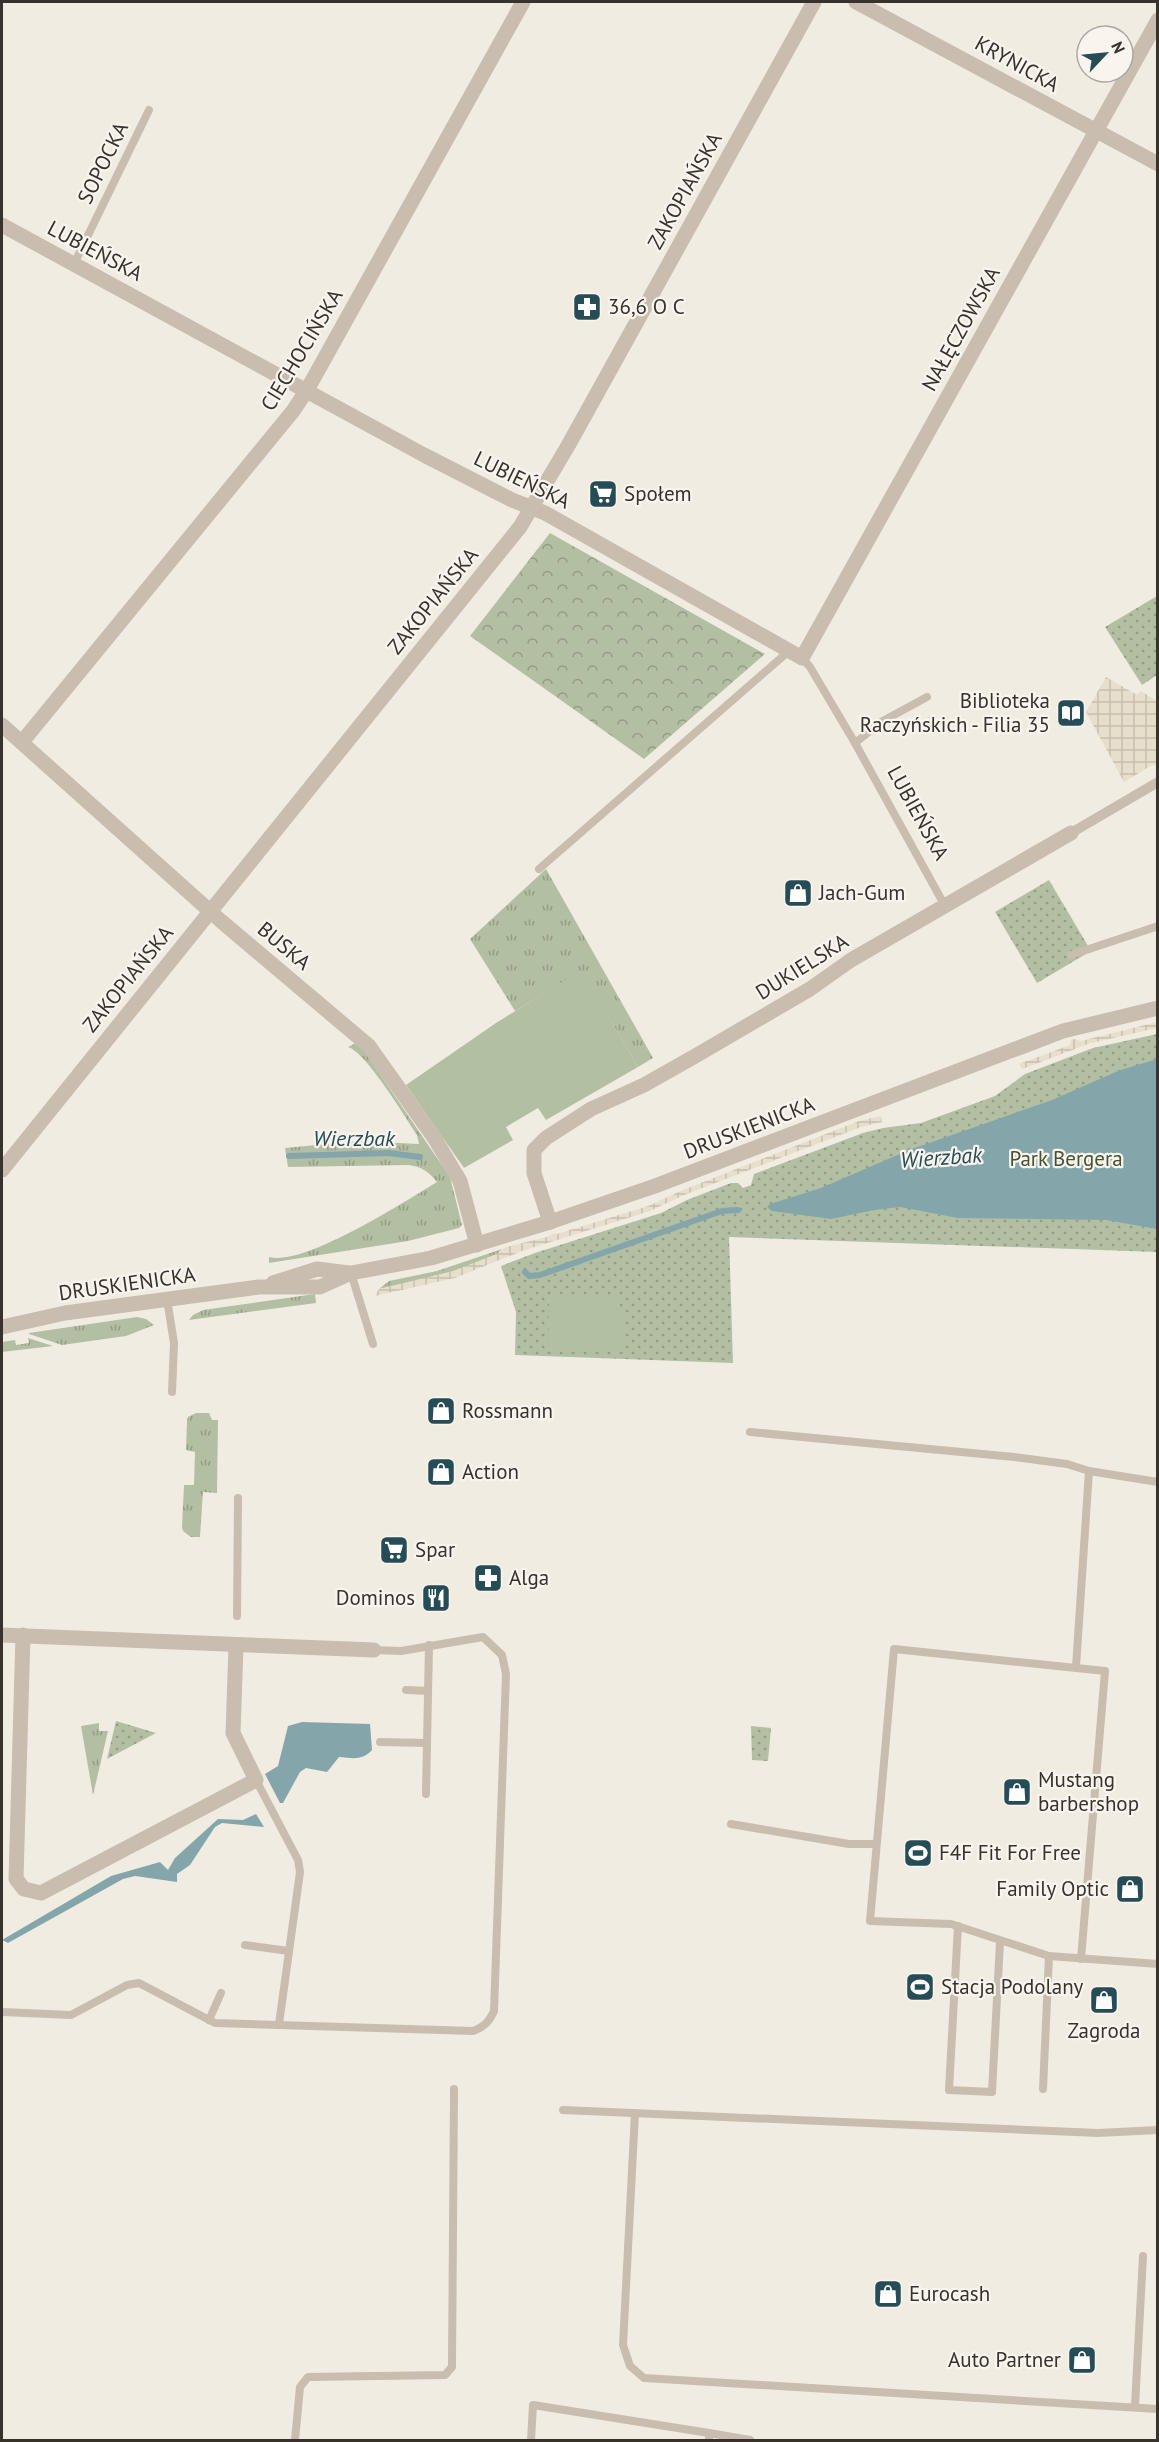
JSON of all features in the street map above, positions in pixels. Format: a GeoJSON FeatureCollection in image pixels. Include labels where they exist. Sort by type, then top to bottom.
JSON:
{"type":"FeatureCollection","features":[{"type":"Feature","properties":{"kind":"street","name":"CIECHOCIŃSKA"},"geometry":{"type":"LineString","coordinates":[[22,742],[293,411],[307,390],[523,2]]}},
{"type":"Feature","properties":{"kind":"street","name":"ZAKOPIAŃSKA"},"geometry":{"type":"LineString","coordinates":[[2,1170],[473,586],[532,508],[814,2]]}},
{"type":"Feature","properties":{"kind":"street","name":"KRYNICKA"},"geometry":{"type":"LineString","coordinates":[[856,2],[1158,164]]}},
{"type":"Feature","properties":{"kind":"street","name":"NAŁĘCZOWSKA"},"geometry":{"type":"LineString","coordinates":[[795,655],[1158,20]]}},
{"type":"Feature","properties":{"kind":"street","name":"LUBIEŃSKA"},"geometry":{"type":"LineString","coordinates":[[2,225],[424,455],[545,513],[795,655]]}},
{"type":"Feature","properties":{"kind":"street","name":"BUSKA"},"geometry":{"type":"LineString","coordinates":[[2,725],[211,911],[369,1046],[435,1139],[457,1175],[477,1245]]}},
{"type":"Feature","properties":{"kind":"street","name":"DUKIELSKA"},"geometry":{"type":"LineString","coordinates":[[550,1222],[534,1173],[534,1150],[546,1138],[591,1109],[645,1085],[810,989],[851,960],[1158,783]]}},
{"type":"Feature","properties":{"kind":"street","name":"DRUSKIENICKA"},"geometry":{"type":"LineString","coordinates":[[2,1327],[65,1313],[259,1287],[320,1287],[351,1273],[431,1258],[550,1222],[667,1182],[1063,1030],[1158,1008]]}},
{"type":"Feature","properties":{"kind":"street"},"geometry":{"type":"LineString","coordinates":[[2,1635],[374,1650]]}},
{"type":"Feature","properties":{"kind":"street"},"geometry":{"type":"LineString","coordinates":[[23,1635],[16,1879],[24,1889],[41,1893],[256,1780],[234,1733],[236,1646]]}},
{"type":"Feature","properties":{"kind":"lane","name":"SOPOCKA"},"geometry":{"type":"LineString","coordinates":[[74,264],[149,110]]}},
{"type":"Feature","properties":{"kind":"lane","name":"LUBIEŃSKA"},"geometry":{"type":"LineString","coordinates":[[795,655],[810,667],[855,743],[945,906]]}},
{"type":"Feature","properties":{"kind":"lane"},"geometry":{"type":"LineString","coordinates":[[539,869],[795,655]]}},
{"type":"Feature","properties":{"kind":"lane"},"geometry":{"type":"LineString","coordinates":[[855,743],[881,722],[927,697]]}},
{"type":"Feature","properties":{"kind":"lane"},"geometry":{"type":"LineString","coordinates":[[1071,955],[1158,926]]}},
{"type":"Feature","properties":{"kind":"lane"},"geometry":{"type":"LineString","coordinates":[[351,1273],[373,1344]]}},
{"type":"Feature","properties":{"kind":"lane"},"geometry":{"type":"LineString","coordinates":[[167,1299],[174,1343],[172,1392]]}},
{"type":"Feature","properties":{"kind":"lane"},"geometry":{"type":"LineString","coordinates":[[750,1432],[1014,1457],[1067,1464],[1089,1471],[1158,1482]]}},
{"type":"Feature","properties":{"kind":"lane"},"geometry":{"type":"LineString","coordinates":[[1076,1667],[1089,1471]]}},
{"type":"Feature","properties":{"kind":"lane"},"geometry":{"type":"LineString","coordinates":[[237,1616],[238,1497]]}},
{"type":"Feature","properties":{"kind":"lane"},"geometry":{"type":"LineString","coordinates":[[2,2012],[71,2015],[127,1985],[139,1983],[215,2023],[473,2031],[482,2028],[490,2021],[494,2011],[506,1674],[502,1655],[483,1637],[401,1651],[374,1650]]}},
{"type":"Feature","properties":{"kind":"lane"},"geometry":{"type":"LineString","coordinates":[[426,1794],[429,1645]]}},
{"type":"Feature","properties":{"kind":"lane"},"geometry":{"type":"LineString","coordinates":[[1081,1959],[1105,1671],[894,1649],[870,1921],[958,1926],[1000,1942],[1049,1956],[1081,1959],[1158,1965]]}},
{"type":"Feature","properties":{"kind":"lane"},"geometry":{"type":"LineString","coordinates":[[406,1690],[428,1691]]}},
{"type":"Feature","properties":{"kind":"lane"},"geometry":{"type":"LineString","coordinates":[[380,1743],[427,1743]]}},
{"type":"Feature","properties":{"kind":"lane"},"geometry":{"type":"LineString","coordinates":[[256,1780],[298,1860],[300,1872],[279,2024]]}},
{"type":"Feature","properties":{"kind":"lane"},"geometry":{"type":"LineString","coordinates":[[731,1824],[849,1844],[876,1844]]}},
{"type":"Feature","properties":{"kind":"lane"},"geometry":{"type":"LineString","coordinates":[[958,1926],[949,2090],[992,2092],[1000,1942]]}},
{"type":"Feature","properties":{"kind":"lane"},"geometry":{"type":"LineString","coordinates":[[245,1945],[289,1951]]}},
{"type":"Feature","properties":{"kind":"lane"},"geometry":{"type":"LineString","coordinates":[[1043,2089],[1049,1956]]}},
{"type":"Feature","properties":{"kind":"lane"},"geometry":{"type":"LineString","coordinates":[[209,2020],[221,1993]]}},
{"type":"Feature","properties":{"kind":"lane"},"geometry":{"type":"LineString","coordinates":[[295,2440],[300,2388],[308,2377],[445,2375],[452,2367],[454,2089]]}},
{"type":"Feature","properties":{"kind":"lane"},"geometry":{"type":"LineString","coordinates":[[563,2110],[1098,2133],[1158,2130]]}},
{"type":"Feature","properties":{"kind":"lane"},"geometry":{"type":"LineString","coordinates":[[635,2113],[623,2344],[630,2366],[644,2378],[1158,2409]]}},
{"type":"Feature","properties":{"kind":"lane"},"geometry":{"type":"LineString","coordinates":[[1135,2406],[1143,2256]]}},
{"type":"Feature","properties":{"kind":"lane"},"geometry":{"type":"LineString","coordinates":[[531,2440],[533,2405],[709,2437],[750,2440]]}},
{"type":"Feature","properties":{"kind":"green space"},"geometry":{"type":"Polygon","coordinates":[[[550,533],[765,654],[644,759],[470,636],[550,533]]]}},
{"type":"Feature","properties":{"kind":"green space"},"geometry":{"type":"Polygon","coordinates":[[[1157,596],[1157,675],[1142,685],[1105,627],[1157,596]]]}},
{"type":"Feature","properties":{"kind":"green space"},"geometry":{"type":"Polygon","coordinates":[[[546,869],[653,1058],[638,1067],[582,971],[515,1011],[470,939],[546,869]]]}},
{"type":"Feature","properties":{"kind":"green space"},"geometry":{"type":"Polygon","coordinates":[[[1049,880],[1091,951],[1037,983],[995,912],[1049,880]]]}},
{"type":"Feature","properties":{"kind":"green space"},"geometry":{"type":"Polygon","coordinates":[[[582,970],[638,1067],[546,1120],[538,1108],[506,1127],[513,1140],[464,1168],[406,1085],[496,1023],[582,970]]]}},
{"type":"Feature","properties":{"kind":"green space","name":"Park Bergera"},"geometry":{"type":"Polygon","coordinates":[[[1157,1034],[1157,1252],[729,1237],[733,1363],[515,1355],[516,1312],[501,1266],[661,1213],[731,1183],[738,1183],[743,1188],[751,1185],[754,1174],[863,1133],[921,1123],[995,1096],[1025,1074],[1093,1048],[1157,1034]]]}},
{"type":"Feature","properties":{"kind":"green space"},"geometry":{"type":"Polygon","coordinates":[[[358,1042],[450,1177],[462,1225],[459,1228],[408,1241],[269,1263],[269,1257],[285,1257],[329,1243],[379,1217],[437,1182],[425,1170],[409,1165],[288,1167],[285,1148],[359,1141],[419,1144],[417,1135],[375,1072],[356,1051],[348,1047],[358,1042]]]}},
{"type":"Feature","properties":{"kind":"green space"},"geometry":{"type":"Polygon","coordinates":[[[502,1249],[493,1257],[463,1269],[379,1289],[389,1281],[437,1271],[502,1249]]]}},
{"type":"Feature","properties":{"kind":"green space"},"geometry":{"type":"Polygon","coordinates":[[[315,1294],[316,1303],[189,1320],[203,1310],[315,1294]]]}},
{"type":"Feature","properties":{"kind":"green space"},"geometry":{"type":"Polygon","coordinates":[[[557,1294],[615,1295],[620,1303],[620,1311],[623,1311],[622,1351],[548,1348],[549,1300],[557,1294]]]}},
{"type":"Feature","properties":{"kind":"green space"},"geometry":{"type":"Polygon","coordinates":[[[137,1317],[146,1319],[154,1325],[126,1336],[62,1345],[29,1334],[29,1333],[137,1317]]]}},
{"type":"Feature","properties":{"kind":"green space"},"geometry":{"type":"Polygon","coordinates":[[[28,1338],[53,1346],[2,1352],[2,1342],[15,1340],[16,1345],[29,1343],[28,1338]]]}},
{"type":"Feature","properties":{"kind":"green space"},"geometry":{"type":"Polygon","coordinates":[[[196,1413],[209,1413],[212,1420],[218,1420],[217,1493],[203,1492],[200,1537],[191,1537],[183,1531],[182,1527],[184,1485],[194,1485],[195,1452],[186,1450],[187,1421],[188,1417],[196,1413]]]}},
{"type":"Feature","properties":{"kind":"green space"},"geometry":{"type":"Polygon","coordinates":[[[116,1721],[156,1733],[107,1759],[116,1721]]]}},
{"type":"Feature","properties":{"kind":"green space"},"geometry":{"type":"Polygon","coordinates":[[[99,1723],[99,1731],[108,1731],[93,1795],[81,1726],[99,1723]]]}},
{"type":"Feature","properties":{"kind":"green space"},"geometry":{"type":"Polygon","coordinates":[[[751,1726],[771,1728],[768,1761],[752,1760],[751,1726]]]}},
{"type":"Feature","properties":{"kind":"shaded area"},"geometry":{"type":"Polygon","coordinates":[[[1106,677],[1137,695],[1141,691],[1157,701],[1157,766],[1152,765],[1124,782],[1086,712],[1106,677]]]}},
{"type":"Feature","properties":{"kind":"shaded area"},"geometry":{"type":"Polygon","coordinates":[[[1157,1022],[1157,1028],[1091,1043],[1022,1069],[1019,1064],[1070,1045],[1071,1040],[1074,1039],[1081,1041],[1157,1022]]]}},
{"type":"Feature","properties":{"kind":"shaded area"},"geometry":{"type":"Polygon","coordinates":[[[881,1116],[882,1122],[861,1127],[684,1195],[650,1211],[522,1251],[455,1278],[375,1296],[379,1289],[453,1271],[494,1255],[506,1247],[648,1206],[859,1121],[881,1116]]]}},
{"type":"Feature","properties":{"kind":"water"},"geometry":{"type":"Polygon","coordinates":[[[1157,1059],[1157,1229],[1106,1220],[958,1218],[900,1207],[831,1219],[772,1211],[767,1207],[770,1204],[821,1188],[909,1150],[1052,1100],[1118,1071],[1157,1059]]]}},
{"type":"Feature","properties":{"kind":"water"},"geometry":{"type":"Polygon","coordinates":[[[302,1722],[370,1724],[372,1750],[361,1757],[339,1757],[327,1772],[306,1768],[300,1772],[283,1803],[280,1803],[265,1774],[278,1766],[288,1726],[302,1722]]]}},
{"type":"Feature","properties":{"kind":"water"},"geometry":{"type":"Polygon","coordinates":[[[256,1814],[264,1827],[222,1823],[215,1827],[190,1865],[177,1874],[177,1882],[135,1876],[123,1879],[8,1943],[2,1940],[111,1876],[160,1862],[168,1870],[175,1858],[218,1819],[243,1820],[256,1814]]]}},
{"type":"Feature","properties":{"kind":"waterway","name":"Wierzbak"},"geometry":{"type":"LineString","coordinates":[[289,1156],[389,1153],[420,1157]]}},
{"type":"Feature","properties":{"kind":"waterway","name":"Wierzbak"},"geometry":{"type":"LineString","coordinates":[[525,1272],[529,1276],[540,1275],[722,1211],[738,1210]]}},
{"type":"Feature","properties":{"kind":"place","name":"36,6 O C"},"geometry":{"type":"Point","coordinates":[587,307]}},
{"type":"Feature","properties":{"kind":"place","name":"Społem"},"geometry":{"type":"Point","coordinates":[603,494]}},
{"type":"Feature","properties":{"kind":"place","name":"Biblioteka Raczyńskich - Filia 35"},"geometry":{"type":"Point","coordinates":[1071,713]}},
{"type":"Feature","properties":{"kind":"place","name":"Jach-Gum"},"geometry":{"type":"Point","coordinates":[798,893]}},
{"type":"Feature","properties":{"kind":"place","name":"Rossmann"},"geometry":{"type":"Point","coordinates":[441,1411]}},
{"type":"Feature","properties":{"kind":"place","name":"Action"},"geometry":{"type":"Point","coordinates":[441,1472]}},
{"type":"Feature","properties":{"kind":"place","name":"Spar"},"geometry":{"type":"Point","coordinates":[394,1550]}},
{"type":"Feature","properties":{"kind":"place","name":"Alga"},"geometry":{"type":"Point","coordinates":[488,1578]}},
{"type":"Feature","properties":{"kind":"place","name":"Dominos"},"geometry":{"type":"Point","coordinates":[436,1598]}},
{"type":"Feature","properties":{"kind":"place","name":"Mustang barbershop"},"geometry":{"type":"Point","coordinates":[1017,1792]}},
{"type":"Feature","properties":{"kind":"place","name":"F4F Fit For Free"},"geometry":{"type":"Point","coordinates":[918,1853]}},
{"type":"Feature","properties":{"kind":"place","name":"Family Optic"},"geometry":{"type":"Point","coordinates":[1130,1889]}},
{"type":"Feature","properties":{"kind":"place","name":"Stacja Podolany"},"geometry":{"type":"Point","coordinates":[920,1987]}},
{"type":"Feature","properties":{"kind":"place","name":"Zagroda"},"geometry":{"type":"Point","coordinates":[1104,2000]}},
{"type":"Feature","properties":{"kind":"place","name":"Eurocash"},"geometry":{"type":"Point","coordinates":[888,2294]}},
{"type":"Feature","properties":{"kind":"place","name":"Auto Partner"},"geometry":{"type":"Point","coordinates":[1082,2360]}}]}
